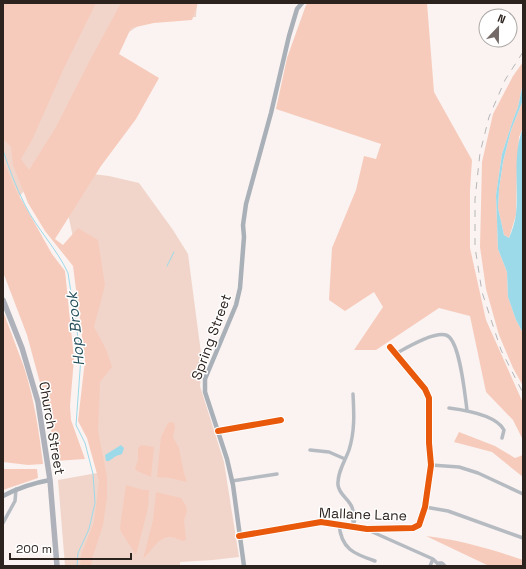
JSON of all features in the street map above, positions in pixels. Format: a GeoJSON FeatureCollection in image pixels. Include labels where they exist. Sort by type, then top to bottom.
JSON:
{"type":"FeatureCollection","features":[{"type":"Feature","properties":{"kind":"main road","name":"Spring Street"},"geometry":{"type":"LineString","coordinates":[[244,566],[232,481],[227,459],[204,392],[204,384],[236,305],[240,288],[244,237],[243,225],[246,204],[271,113],[289,36],[297,9],[302,3]]}},
{"type":"Feature","properties":{"kind":"main road","name":"Church Street"},"geometry":{"type":"LineString","coordinates":[[3,300],[22,348],[38,402],[50,480],[57,566]]}},
{"type":"Feature","properties":{"kind":"main road"},"geometry":{"type":"LineString","coordinates":[[3,496],[29,484],[50,480]]}},
{"type":"Feature","properties":{"kind":"street"},"geometry":{"type":"LineString","coordinates":[[395,354],[429,337],[442,334],[449,336],[453,340],[460,363],[467,410]]}},
{"type":"Feature","properties":{"kind":"street"},"geometry":{"type":"LineString","coordinates":[[390,347],[424,389],[429,398],[431,465],[425,507],[448,511],[523,538]]}},
{"type":"Feature","properties":{"kind":"street"},"geometry":{"type":"LineString","coordinates":[[353,394],[353,430],[349,450],[338,476],[340,493],[352,506],[353,511],[355,512],[353,527]]}},
{"type":"Feature","properties":{"kind":"street"},"geometry":{"type":"LineString","coordinates":[[449,408],[467,410],[498,422],[504,430],[502,438]]}},
{"type":"Feature","properties":{"kind":"street"},"geometry":{"type":"LineString","coordinates":[[218,431],[281,420]]}},
{"type":"Feature","properties":{"kind":"street"},"geometry":{"type":"LineString","coordinates":[[310,450],[322,451],[345,460]]}},
{"type":"Feature","properties":{"kind":"street"},"geometry":{"type":"LineString","coordinates":[[431,465],[458,467],[478,473],[523,494]]}},
{"type":"Feature","properties":{"kind":"street"},"geometry":{"type":"LineString","coordinates":[[232,481],[277,474]]}},
{"type":"Feature","properties":{"kind":"street"},"geometry":{"type":"LineString","coordinates":[[3,523],[15,501],[16,489]]}},
{"type":"Feature","properties":{"kind":"street","name":"Mallane Lane"},"geometry":{"type":"LineString","coordinates":[[239,536],[321,522],[367,529],[413,528],[418,525],[425,507]]}},
{"type":"Feature","properties":{"kind":"street"},"geometry":{"type":"LineString","coordinates":[[339,524],[340,535],[345,545],[353,552],[375,561]]}},
{"type":"Feature","properties":{"kind":"street","name":"Mallane Lane"},"geometry":{"type":"LineString","coordinates":[[367,529],[433,559],[439,565],[442,563],[445,566]]}},
{"type":"Feature","properties":{"kind":"street"},"geometry":{"type":"LineString","coordinates":[[430,566],[433,559]]}},
{"type":"Feature","properties":{"kind":"shaded area"},"geometry":{"type":"Polygon","coordinates":[[[3,3],[197,3],[196,17],[150,18],[129,32],[38,176],[13,203],[3,177],[3,3]]]}},
{"type":"Feature","properties":{"kind":"shaded area"},"geometry":{"type":"Polygon","coordinates":[[[3,3],[96,3],[64,68],[32,140],[21,159],[29,170],[56,127],[121,3],[198,3],[192,20],[154,23],[131,28],[119,54],[159,78],[136,119],[101,166],[55,239],[63,245],[78,228],[98,240],[105,285],[94,327],[106,349],[112,367],[100,382],[98,431],[107,476],[107,498],[103,525],[91,566],[80,566],[81,555],[94,522],[99,481],[87,438],[78,421],[85,360],[73,266],[45,231],[28,203],[13,165],[11,147],[3,139],[3,3]]]}},
{"type":"Feature","properties":{"kind":"shaded area"},"geometry":{"type":"Polygon","coordinates":[[[308,3],[427,3],[434,92],[472,160],[470,190],[470,248],[486,320],[523,403],[523,440],[513,420],[486,392],[470,316],[439,308],[376,350],[354,350],[383,307],[374,292],[345,311],[329,300],[332,248],[356,190],[364,156],[376,159],[381,144],[276,109],[287,58],[308,3]]]}},
{"type":"Feature","properties":{"kind":"shaded area"},"geometry":{"type":"Polygon","coordinates":[[[523,62],[523,83],[518,107],[502,154],[496,195],[498,249],[507,272],[508,297],[516,320],[523,333],[523,386],[513,368],[499,335],[486,289],[480,247],[482,162],[493,114],[513,76],[523,62]]]}},
{"type":"Feature","properties":{"kind":"shaded area"},"geometry":{"type":"Polygon","coordinates":[[[523,100],[523,128],[519,137],[517,169],[516,215],[509,238],[504,235],[498,208],[499,189],[503,162],[511,130],[523,100]]]}},
{"type":"Feature","properties":{"kind":"shaded area"},"geometry":{"type":"Polygon","coordinates":[[[3,160],[16,190],[52,254],[65,271],[74,359],[70,406],[71,420],[85,459],[55,461],[49,416],[27,335],[3,272],[3,160]]]}},
{"type":"Feature","properties":{"kind":"shaded area"},"geometry":{"type":"Polygon","coordinates":[[[93,174],[139,183],[173,230],[188,254],[201,353],[202,368],[200,386],[224,462],[239,557],[180,562],[180,566],[65,566],[58,480],[97,473],[73,237],[64,196],[93,174]]]}},
{"type":"Feature","properties":{"kind":"shaded area"},"geometry":{"type":"Polygon","coordinates":[[[3,311],[28,379],[36,415],[43,464],[28,465],[3,462],[3,311]]]}},
{"type":"Feature","properties":{"kind":"shaded area"},"geometry":{"type":"Polygon","coordinates":[[[168,423],[174,423],[175,427],[173,437],[179,448],[187,482],[157,477],[161,437],[168,423]]]}},
{"type":"Feature","properties":{"kind":"shaded area"},"geometry":{"type":"Polygon","coordinates":[[[459,432],[495,446],[515,458],[523,455],[523,477],[492,452],[454,442],[459,432]]]}},
{"type":"Feature","properties":{"kind":"shaded area"},"geometry":{"type":"Polygon","coordinates":[[[141,445],[154,447],[151,477],[137,471],[135,468],[138,460],[138,448],[141,445]]]}},
{"type":"Feature","properties":{"kind":"shaded area"},"geometry":{"type":"Polygon","coordinates":[[[3,469],[37,469],[38,478],[3,490],[3,469]]]}},
{"type":"Feature","properties":{"kind":"shaded area"},"geometry":{"type":"Polygon","coordinates":[[[126,485],[143,490],[149,490],[148,508],[136,555],[121,532],[120,527],[126,485]]]}},
{"type":"Feature","properties":{"kind":"shaded area"},"geometry":{"type":"Polygon","coordinates":[[[156,492],[181,498],[186,506],[187,511],[184,520],[186,540],[182,541],[169,537],[164,538],[143,559],[153,520],[156,492]]]}},
{"type":"Feature","properties":{"kind":"shaded area"},"geometry":{"type":"Polygon","coordinates":[[[426,536],[463,542],[499,552],[523,560],[523,566],[489,566],[426,536]]]}},
{"type":"Feature","properties":{"kind":"water"},"geometry":{"type":"Polygon","coordinates":[[[523,83],[523,100],[511,130],[503,162],[498,208],[504,235],[509,238],[516,214],[517,160],[523,128],[523,333],[516,320],[508,297],[507,272],[498,249],[496,195],[502,154],[518,107],[523,83]]]}},
{"type":"Feature","properties":{"kind":"water"},"geometry":{"type":"Polygon","coordinates":[[[121,445],[124,448],[122,454],[109,461],[106,461],[105,455],[121,445]]]}},
{"type":"Feature","properties":{"kind":"waterway","name":"Hop Brook"},"geometry":{"type":"LineString","coordinates":[[3,150],[25,205],[68,273],[81,357],[76,425],[85,443],[93,474],[95,503],[89,529],[78,553],[77,566]]}},
{"type":"Feature","properties":{"kind":"waterway"},"geometry":{"type":"LineString","coordinates":[[167,266],[174,252]]}},
{"type":"Feature","properties":{"kind":"railway"},"geometry":{"type":"LineString","coordinates":[[523,52],[505,80],[489,117],[480,153],[475,199],[475,247],[482,292],[501,350],[523,393]]}},
{"type":"Feature","properties":{"kind":"cycle path"},"geometry":{"type":"LineString","coordinates":[[239,536],[321,522],[367,529],[413,528],[419,525],[425,507],[431,465],[429,443],[429,398],[425,389],[390,347]]}},
{"type":"Feature","properties":{"kind":"cycle path"},"geometry":{"type":"LineString","coordinates":[[218,431],[281,420]]}}]}
